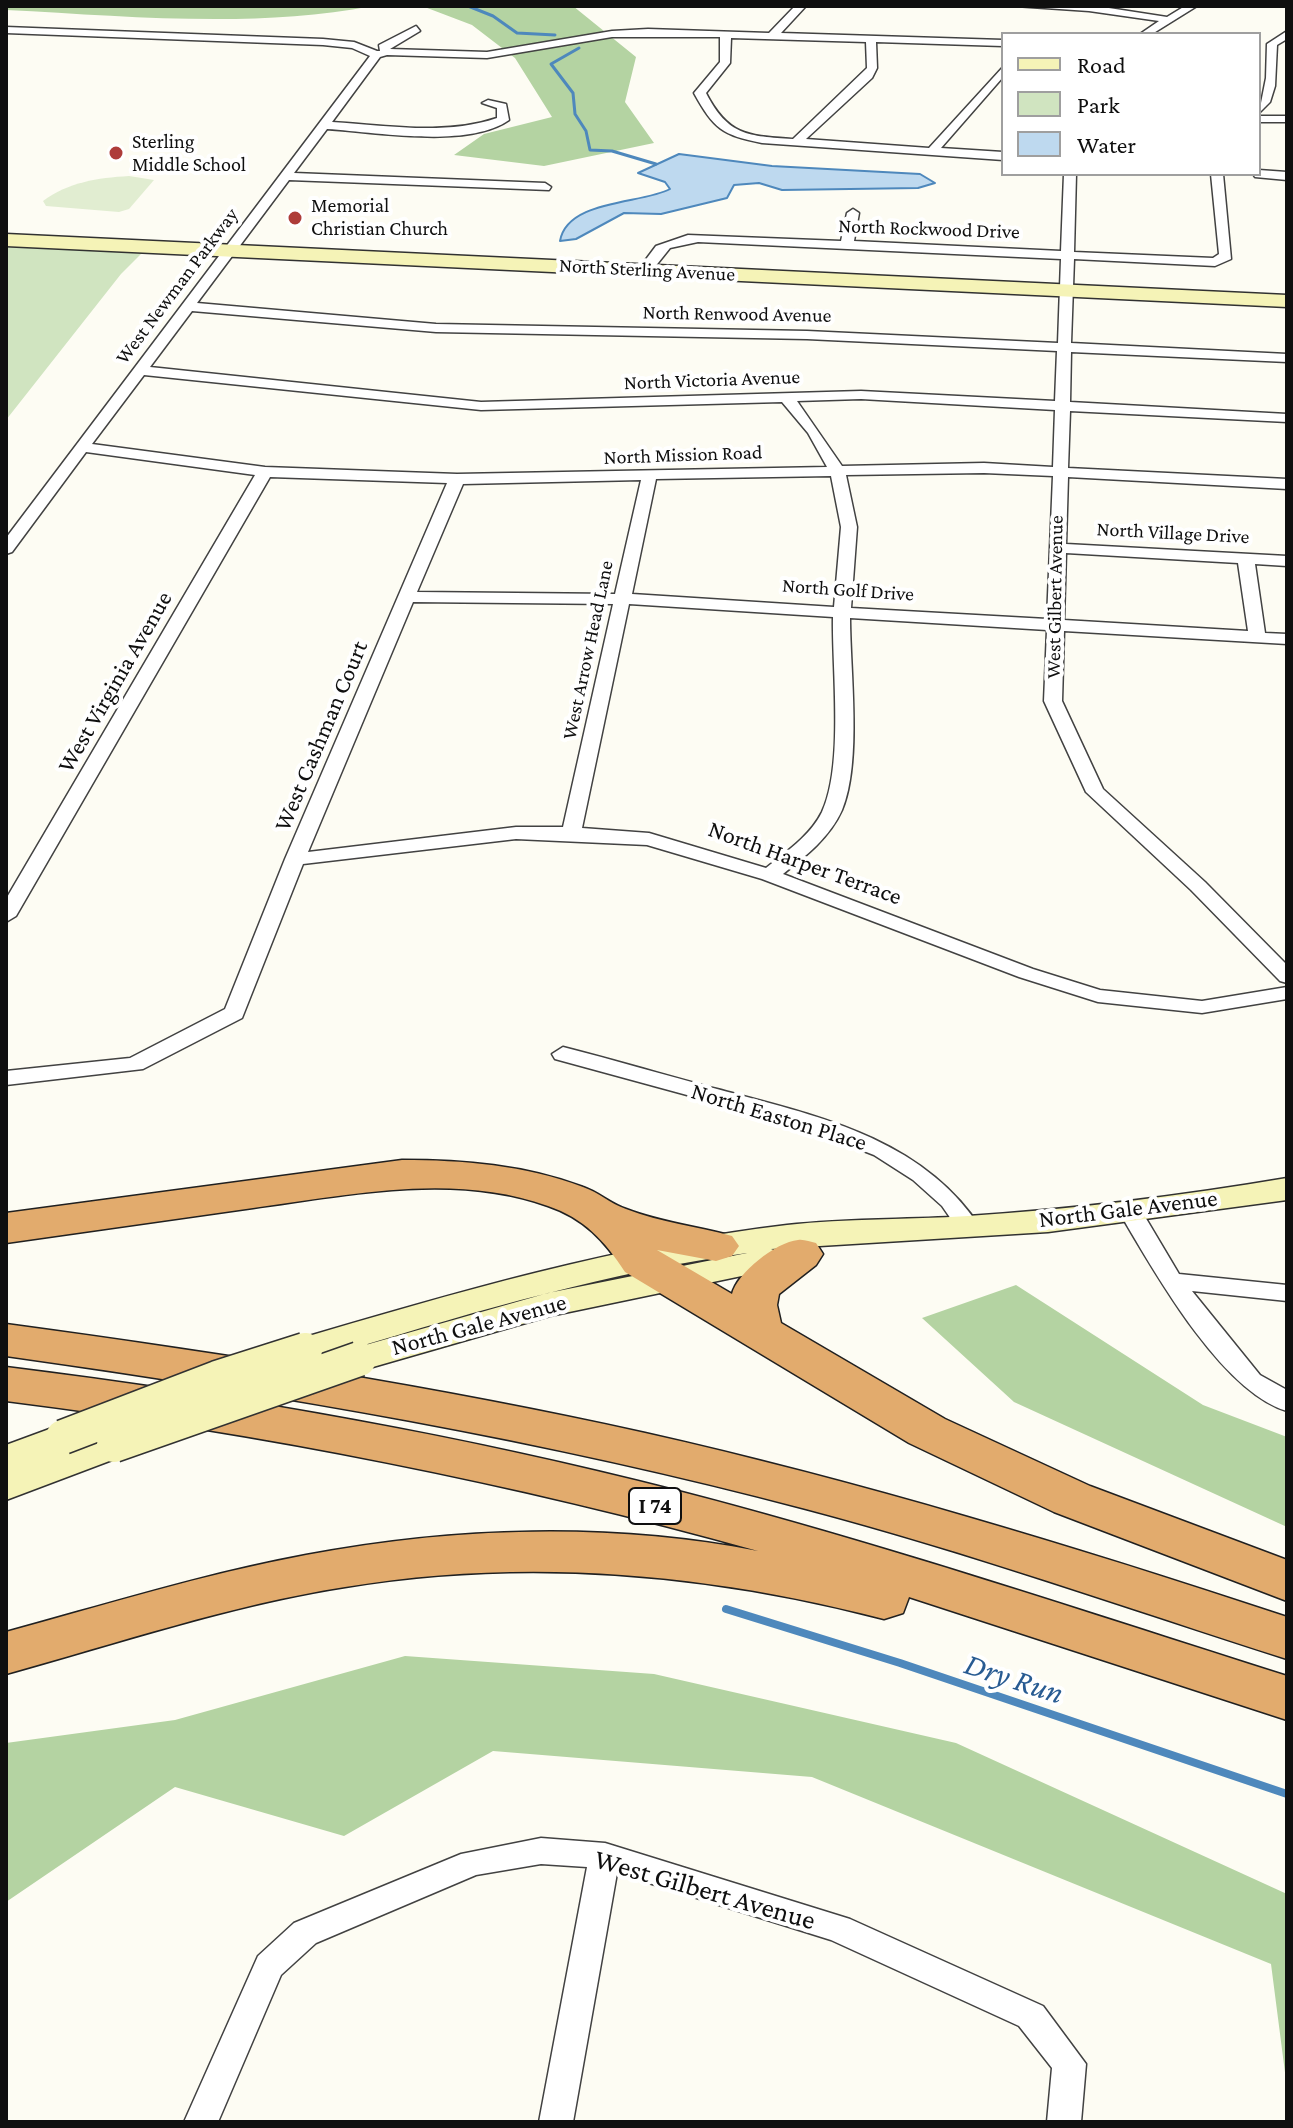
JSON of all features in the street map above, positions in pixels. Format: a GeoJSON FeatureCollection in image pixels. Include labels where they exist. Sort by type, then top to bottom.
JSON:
{"type":"FeatureCollection","features":[{"type":"Feature","properties":{"kind":"highway"},"geometry":{"type":"LineString","coordinates":[[6,1228],[341,1180],[410,1174],[519,1184],[556,1194],[608,1219],[680,1242],[716,1246]]}},
{"type":"Feature","properties":{"kind":"highway"},"geometry":{"type":"LineString","coordinates":[[608,1219],[656,1270],[954,1444],[1072,1499],[1287,1581]]}},
{"type":"Feature","properties":{"kind":"highway"},"geometry":{"type":"LineString","coordinates":[[760,1332],[753,1305],[757,1287],[800,1254]]}},
{"type":"Feature","properties":{"kind":"highway","name":"I 74"},"geometry":{"type":"LineString","coordinates":[[6,1340],[361,1393],[650,1452],[874,1509],[1287,1638]]}},
{"type":"Feature","properties":{"kind":"highway","name":"I 74"},"geometry":{"type":"LineString","coordinates":[[6,1384],[307,1427],[523,1473],[773,1536],[1287,1698]]}},
{"type":"Feature","properties":{"kind":"highway"},"geometry":{"type":"LineString","coordinates":[[6,1653],[342,1568],[472,1553],[629,1553],[741,1566],[834,1585],[1112,1665],[1287,1720]]}},
{"type":"Feature","properties":{"kind":"main road","name":"North Sterling Avenue"},"geometry":{"type":"LineString","coordinates":[[6,240],[1287,301]]}},
{"type":"Feature","properties":{"kind":"main road","name":"North Gale Avenue"},"geometry":{"type":"LineString","coordinates":[[6,1460],[217,1378],[475,1300],[656,1270],[800,1254],[968,1227],[1287,1189]]}},
{"type":"Feature","properties":{"kind":"main road","name":"North Gale Avenue"},"geometry":{"type":"LineString","coordinates":[[6,1486],[359,1359],[656,1270],[716,1246],[850,1229],[968,1227]]}},
{"type":"Feature","properties":{"kind":"street"},"geometry":{"type":"LineString","coordinates":[[773,35],[801,6]]}},
{"type":"Feature","properties":{"kind":"street"},"geometry":{"type":"LineString","coordinates":[[1020,6],[1089,8],[1164,19]]}},
{"type":"Feature","properties":{"kind":"street"},"geometry":{"type":"LineString","coordinates":[[1148,32],[1164,19],[1192,6]]}},
{"type":"Feature","properties":{"kind":"street","name":"West Newman Parkway"},"geometry":{"type":"LineString","coordinates":[[6,549],[321,125],[381,54],[383,47],[416,29]]}},
{"type":"Feature","properties":{"kind":"street"},"geometry":{"type":"LineString","coordinates":[[6,30],[323,42],[354,45],[381,54],[487,55],[630,32],[1001,43]]}},
{"type":"Feature","properties":{"kind":"street"},"geometry":{"type":"LineString","coordinates":[[725,34],[728,59],[722,69],[704,83],[700,93],[717,126],[762,140],[1001,156]]}},
{"type":"Feature","properties":{"kind":"street"},"geometry":{"type":"LineString","coordinates":[[1261,107],[1269,97],[1274,76],[1272,54],[1276,39],[1287,34]]}},
{"type":"Feature","properties":{"kind":"street"},"geometry":{"type":"LineString","coordinates":[[796,142],[868,76],[872,68],[871,39]]}},
{"type":"Feature","properties":{"kind":"street"},"geometry":{"type":"LineString","coordinates":[[1261,53],[1287,54]]}},
{"type":"Feature","properties":{"kind":"street"},"geometry":{"type":"LineString","coordinates":[[931,152],[1001,72]]}},
{"type":"Feature","properties":{"kind":"street"},"geometry":{"type":"LineString","coordinates":[[321,125],[457,131],[486,127],[503,120],[502,106],[488,103]]}},
{"type":"Feature","properties":{"kind":"street"},"geometry":{"type":"LineString","coordinates":[[1261,119],[1287,119]]}},
{"type":"Feature","properties":{"kind":"street"},"geometry":{"type":"LineString","coordinates":[[1261,174],[1287,176]]}},
{"type":"Feature","properties":{"kind":"street"},"geometry":{"type":"LineString","coordinates":[[286,176],[545,187]]}},
{"type":"Feature","properties":{"kind":"street","name":"West Gilbert Avenue"},"geometry":{"type":"LineString","coordinates":[[1070,176],[1058,471],[1053,701],[1095,792],[1198,886],[1287,977]]}},
{"type":"Feature","properties":{"kind":"street","name":"North Rockwood Drive"},"geometry":{"type":"LineString","coordinates":[[645,270],[655,249],[670,241],[698,238],[1215,262],[1226,256],[1217,176]]}},
{"type":"Feature","properties":{"kind":"street"},"geometry":{"type":"LineString","coordinates":[[847,245],[853,213]]}},
{"type":"Feature","properties":{"kind":"street","name":"North Renwood Avenue"},"geometry":{"type":"LineString","coordinates":[[186,306],[436,328],[807,335],[1287,358]]}},
{"type":"Feature","properties":{"kind":"street","name":"North Victoria Avenue"},"geometry":{"type":"LineString","coordinates":[[140,370],[481,406],[861,395],[1287,418]]}},
{"type":"Feature","properties":{"kind":"street"},"geometry":{"type":"LineString","coordinates":[[769,875],[808,845],[833,808],[839,763],[842,610],[848,536],[846,501],[836,470],[816,431],[785,396]]}},
{"type":"Feature","properties":{"kind":"street","name":"North Mission Road"},"geometry":{"type":"LineString","coordinates":[[81,447],[265,472],[457,479],[984,468],[1287,484]]}},
{"type":"Feature","properties":{"kind":"street","name":"West Virginia Avenue"},"geometry":{"type":"LineString","coordinates":[[6,916],[265,472]]}},
{"type":"Feature","properties":{"kind":"street","name":"West Arrow Head Lane"},"geometry":{"type":"LineString","coordinates":[[571,833],[649,477]]}},
{"type":"Feature","properties":{"kind":"street","name":"West Cashman Court"},"geometry":{"type":"LineString","coordinates":[[6,1078],[135,1064],[234,1013],[295,859],[457,479]]}},
{"type":"Feature","properties":{"kind":"street","name":"North Village Drive"},"geometry":{"type":"LineString","coordinates":[[1057,548],[1287,561]]}},
{"type":"Feature","properties":{"kind":"street"},"geometry":{"type":"LineString","coordinates":[[1246,559],[1257,637]]}},
{"type":"Feature","properties":{"kind":"street","name":"North Golf Drive"},"geometry":{"type":"LineString","coordinates":[[406,597],[623,599],[1287,639]]}},
{"type":"Feature","properties":{"kind":"street","name":"North Harper Terrace"},"geometry":{"type":"LineString","coordinates":[[295,859],[516,833],[571,833],[649,839],[769,875],[1026,973],[1098,996],[1202,1007],[1287,993]]}},
{"type":"Feature","properties":{"kind":"street","name":"North Easton Place"},"geometry":{"type":"LineString","coordinates":[[563,1054],[805,1120],[882,1150],[921,1175],[950,1201],[968,1227]]}},
{"type":"Feature","properties":{"kind":"street"},"geometry":{"type":"LineString","coordinates":[[1130,1210],[1171,1281],[1251,1381],[1287,1402]]}},
{"type":"Feature","properties":{"kind":"street"},"geometry":{"type":"LineString","coordinates":[[1171,1281],[1287,1293]]}},
{"type":"Feature","properties":{"kind":"street","name":"West Gilbert Avenue"},"geometry":{"type":"LineString","coordinates":[[201,2122],[269,1966],[305,1933],[472,1863],[541,1851],[605,1856],[839,1929],[1031,2016],[1069,2064],[1064,2122]]}},
{"type":"Feature","properties":{"kind":"street"},"geometry":{"type":"LineString","coordinates":[[556,2122],[605,1856]]}},
{"type":"Feature","properties":{"kind":"green space"},"geometry":{"type":"Polygon","coordinates":[[[6,6],[372,6],[282,17],[190,19],[6,10],[6,6]]]}},
{"type":"Feature","properties":{"kind":"green space"},"geometry":{"type":"Polygon","coordinates":[[[422,6],[573,6],[636,57],[625,102],[654,143],[544,166],[454,155],[484,134],[552,117],[515,58],[472,25],[422,6]]]}},
{"type":"Feature","properties":{"kind":"green space"},"geometry":{"type":"Polygon","coordinates":[[[129,176],[154,180],[129,209],[119,212],[46,206],[43,201],[63,189],[84,182],[129,176]]]}},
{"type":"Feature","properties":{"kind":"green space"},"geometry":{"type":"Polygon","coordinates":[[[6,234],[154,241],[121,274],[6,420],[6,234]]]}},
{"type":"Feature","properties":{"kind":"green space"},"geometry":{"type":"Polygon","coordinates":[[[1016,1285],[1203,1405],[1287,1437],[1287,1527],[1014,1402],[922,1318],[1016,1285]]]}},
{"type":"Feature","properties":{"kind":"green space"},"geometry":{"type":"Polygon","coordinates":[[[405,1656],[654,1674],[956,1743],[1287,1894],[1287,2088],[1271,1964],[812,1777],[493,1751],[344,1836],[175,1787],[6,1902],[6,1743],[175,1720],[405,1656]]]}},
{"type":"Feature","properties":{"kind":"water"},"geometry":{"type":"Polygon","coordinates":[[[679,154],[772,166],[920,174],[935,183],[918,188],[782,190],[759,183],[734,185],[727,198],[661,214],[624,213],[576,239],[560,241],[566,227],[576,217],[591,210],[670,189],[665,182],[638,173],[679,154]]]}},
{"type":"Feature","properties":{"kind":"waterway"},"geometry":{"type":"LineString","coordinates":[[468,6],[493,16],[517,33],[555,35]]}},
{"type":"Feature","properties":{"kind":"waterway"},"geometry":{"type":"LineString","coordinates":[[579,48],[551,64],[573,93],[575,114],[586,131],[590,150],[612,151],[656,164]]}},
{"type":"Feature","properties":{"kind":"waterway","name":"Dry Run"},"geometry":{"type":"LineString","coordinates":[[726,1609],[900,1663],[1287,1794]]}},
{"type":"Feature","properties":{"kind":"place","name":"Sterling Middle School"},"geometry":{"type":"Point","coordinates":[116,153]}},
{"type":"Feature","properties":{"kind":"place","name":"Memorial Christian Church"},"geometry":{"type":"Point","coordinates":[295,218]}}]}
